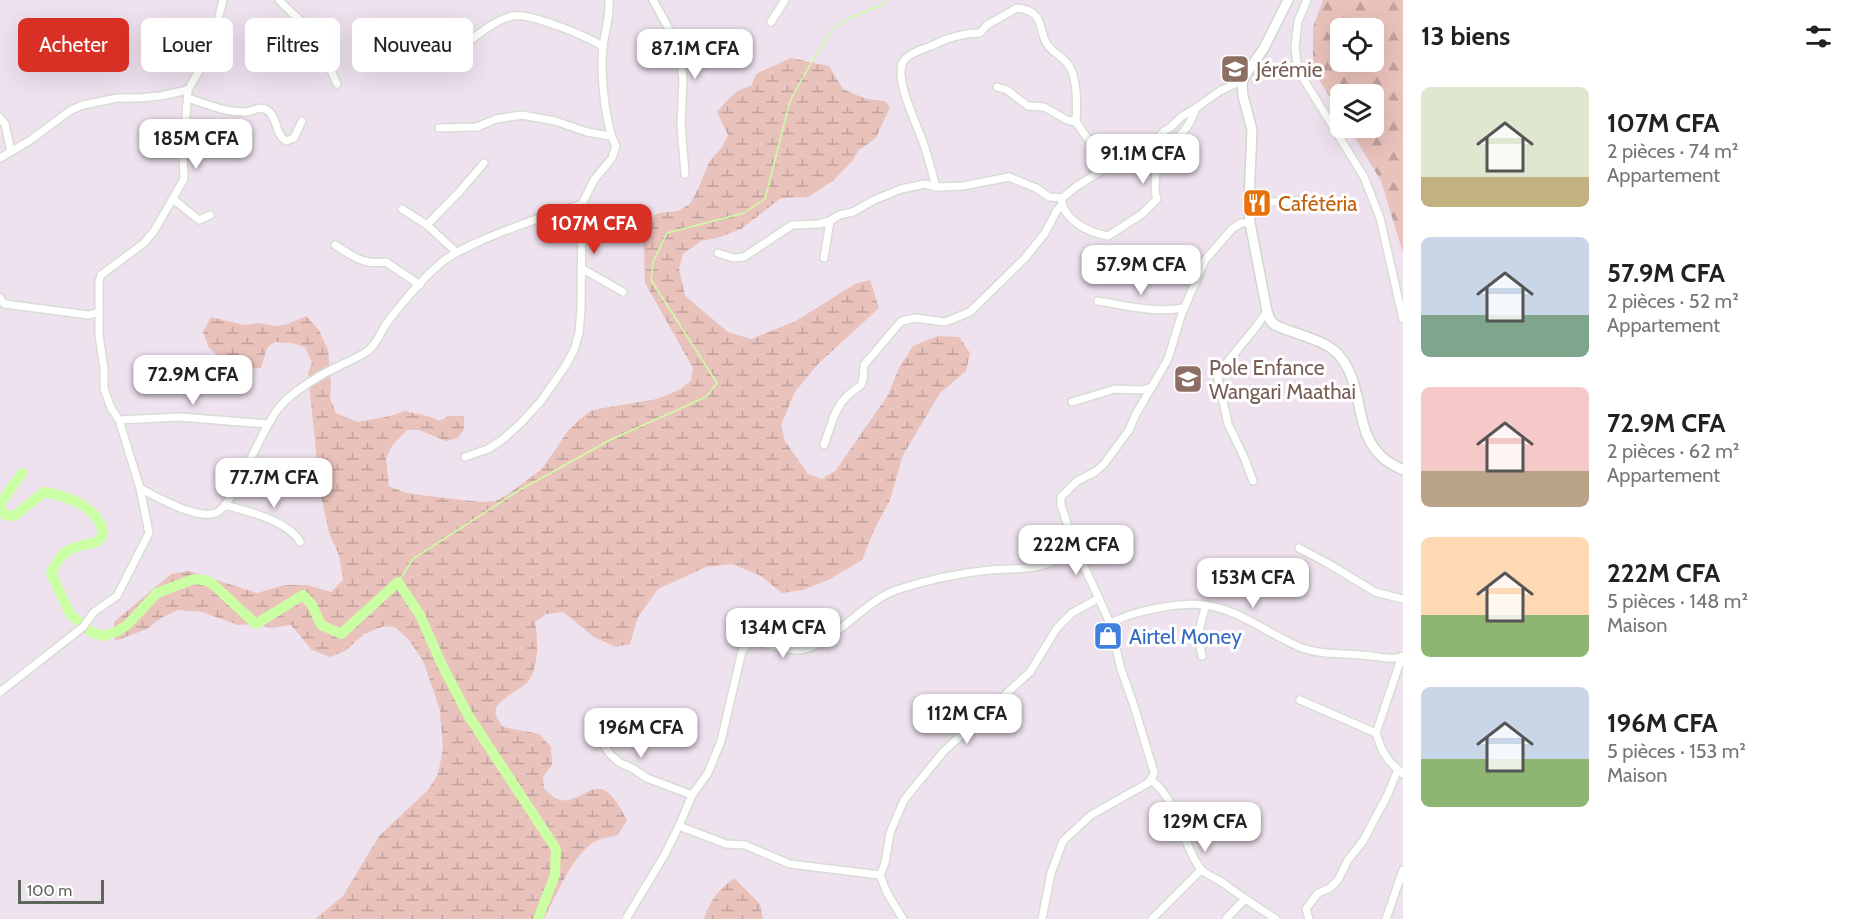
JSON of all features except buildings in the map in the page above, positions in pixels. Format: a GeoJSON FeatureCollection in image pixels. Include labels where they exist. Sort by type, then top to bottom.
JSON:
{"type":"FeatureCollection","features":[{"type":"Feature","properties":{"kind":"street"},"geometry":{"type":"LineString","coordinates":[[0,692],[83,627],[94,612],[117,596],[149,533],[140,488],[119,420],[111,408],[104,389],[104,369],[99,335],[99,281],[101,275],[144,243],[154,231],[184,179],[183,153],[189,90],[210,52],[223,0]]}},
{"type":"Feature","properties":{"kind":"street"},"geometry":{"type":"LineString","coordinates":[[279,0],[317,39],[337,84]]}},
{"type":"Feature","properties":{"kind":"street"},"geometry":{"type":"LineString","coordinates":[[465,457],[502,440],[541,401],[574,350],[579,333],[581,310],[582,204],[594,180],[612,158],[616,146],[610,136],[603,71],[603,47],[610,15],[609,0]]}},
{"type":"Feature","properties":{"kind":"street"},"geometry":{"type":"LineString","coordinates":[[653,0],[679,47],[685,174]]}},
{"type":"Feature","properties":{"kind":"street"},"geometry":{"type":"LineString","coordinates":[[771,22],[785,0]]}},
{"type":"Feature","properties":{"kind":"street"},"geometry":{"type":"LineString","coordinates":[[1014,0],[1017,8]]}},
{"type":"Feature","properties":{"kind":"street"},"geometry":{"type":"LineString","coordinates":[[1288,0],[1261,54],[1243,81],[1243,96],[1252,130],[1250,223],[1267,311],[1270,320],[1275,325],[1320,343],[1338,354],[1352,376],[1363,425],[1371,444],[1382,458],[1403,470]]}},
{"type":"Feature","properties":{"kind":"street"},"geometry":{"type":"LineString","coordinates":[[1306,0],[1298,21],[1295,46],[1298,70],[1364,177],[1380,218],[1403,319]]}},
{"type":"Feature","properties":{"kind":"street"},"geometry":{"type":"LineString","coordinates":[[936,187],[923,142],[905,96],[902,63],[916,52],[949,38],[980,33],[987,25],[1017,8],[1036,16],[1040,21],[1046,42],[1067,64],[1071,71],[1077,98],[1076,122],[1092,145],[1111,165]]}},
{"type":"Feature","properties":{"kind":"street"},"geometry":{"type":"LineString","coordinates":[[473,39],[503,19],[515,15],[553,24],[603,47]]}},
{"type":"Feature","properties":{"kind":"street"},"geometry":{"type":"LineString","coordinates":[[824,446],[841,403],[861,385],[864,364],[902,321],[915,318],[945,322],[970,312],[1025,258],[1045,233],[1062,201],[1077,186],[1157,139],[1164,130],[1171,127],[1181,117],[1225,88],[1243,81]]}},
{"type":"Feature","properties":{"kind":"street"},"geometry":{"type":"LineString","coordinates":[[997,87],[1007,90],[1028,106],[1044,107],[1067,120],[1076,122]]}},
{"type":"Feature","properties":{"kind":"street"},"geometry":{"type":"LineString","coordinates":[[0,158],[29,141],[71,110],[83,105],[117,98],[149,97],[189,90]]}},
{"type":"Feature","properties":{"kind":"street"},"geometry":{"type":"LineString","coordinates":[[188,98],[232,111],[246,112],[259,108],[266,109],[272,115],[280,137],[286,141],[294,138],[302,121]]}},
{"type":"Feature","properties":{"kind":"street"},"geometry":{"type":"LineString","coordinates":[[1062,201],[1067,216],[1076,223],[1092,232],[1108,236],[1142,214],[1157,199],[1156,170],[1161,165],[1159,150],[1179,139],[1192,121],[1196,108]]}},
{"type":"Feature","properties":{"kind":"street"},"geometry":{"type":"LineString","coordinates":[[439,128],[477,127],[496,119],[522,115],[555,121],[587,132],[610,136]]}},
{"type":"Feature","properties":{"kind":"street"},"geometry":{"type":"LineString","coordinates":[[0,118],[5,124],[10,152]]}},
{"type":"Feature","properties":{"kind":"street"},"geometry":{"type":"LineString","coordinates":[[426,225],[484,163]]}},
{"type":"Feature","properties":{"kind":"street"},"geometry":{"type":"LineString","coordinates":[[718,252],[733,258],[744,257],[792,225],[819,224],[830,221],[839,214],[853,212],[901,189],[926,184],[936,187],[981,183],[1009,177],[1062,201]]}},
{"type":"Feature","properties":{"kind":"street"},"geometry":{"type":"LineString","coordinates":[[173,200],[199,220],[210,215]]}},
{"type":"Feature","properties":{"kind":"street"},"geometry":{"type":"LineString","coordinates":[[1249,201],[1318,200]]}},
{"type":"Feature","properties":{"kind":"street"},"geometry":{"type":"LineString","coordinates":[[140,488],[198,514],[217,512],[225,505],[267,424],[279,407],[295,393],[340,365],[358,358],[371,348],[380,337],[387,322],[442,262],[456,252],[504,230],[582,204]]}},
{"type":"Feature","properties":{"kind":"street"},"geometry":{"type":"LineString","coordinates":[[402,208],[426,225],[456,252]]}},
{"type":"Feature","properties":{"kind":"street"},"geometry":{"type":"LineString","coordinates":[[824,258],[830,221]]}},
{"type":"Feature","properties":{"kind":"street"},"geometry":{"type":"LineString","coordinates":[[1042,919],[1051,873],[1063,841],[1091,815],[1144,786],[1151,780],[1154,772],[1121,669],[1110,623],[1074,544],[1061,506],[1061,497],[1077,481],[1095,472],[1104,464],[1129,430],[1170,353],[1184,308],[1202,266],[1211,252],[1236,225],[1250,223]]}},
{"type":"Feature","properties":{"kind":"street"},"geometry":{"type":"LineString","coordinates":[[335,244],[361,261],[386,262],[420,285]]}},
{"type":"Feature","properties":{"kind":"street"},"geometry":{"type":"LineString","coordinates":[[581,268],[623,292]]}},
{"type":"Feature","properties":{"kind":"street"},"geometry":{"type":"LineString","coordinates":[[0,298],[4,304],[15,306],[89,315],[99,312]]}},
{"type":"Feature","properties":{"kind":"street"},"geometry":{"type":"LineString","coordinates":[[1098,301],[1151,310],[1184,308]]}},
{"type":"Feature","properties":{"kind":"street"},"geometry":{"type":"LineString","coordinates":[[1253,481],[1228,424],[1218,379],[1220,371],[1267,311]]}},
{"type":"Feature","properties":{"kind":"street"},"geometry":{"type":"LineString","coordinates":[[1072,402],[1115,389],[1142,390],[1152,387]]}},
{"type":"Feature","properties":{"kind":"street"},"geometry":{"type":"LineString","coordinates":[[119,420],[180,417],[267,424]]}},
{"type":"Feature","properties":{"kind":"street"},"geometry":{"type":"LineString","coordinates":[[225,505],[251,512],[289,529],[300,542]]}},
{"type":"Feature","properties":{"kind":"street"},"geometry":{"type":"LineString","coordinates":[[637,919],[627,916],[664,856],[692,795],[708,773],[721,741],[742,651],[750,643],[756,641],[798,650],[811,648],[893,591],[960,574],[1032,568],[1052,561],[1074,544]]}},
{"type":"Feature","properties":{"kind":"street"},"geometry":{"type":"LineString","coordinates":[[1299,548],[1375,592],[1403,599]]}},
{"type":"Feature","properties":{"kind":"street"},"geometry":{"type":"LineString","coordinates":[[903,919],[887,893],[880,875],[885,863],[890,833],[904,800],[944,751],[1030,672],[1057,628],[1072,613],[1099,598]]}},
{"type":"Feature","properties":{"kind":"street"},"geometry":{"type":"LineString","coordinates":[[1110,623],[1126,616],[1178,606],[1206,606],[1233,613],[1310,650],[1332,654],[1395,658],[1402,655]]}},
{"type":"Feature","properties":{"kind":"street"},"geometry":{"type":"LineString","coordinates":[[1202,656],[1198,630],[1206,606]]}},
{"type":"Feature","properties":{"kind":"street"},"geometry":{"type":"LineString","coordinates":[[1309,919],[1306,909],[1310,901],[1338,880],[1348,860],[1363,841],[1400,771],[1382,750],[1376,733],[1402,655]]}},
{"type":"Feature","properties":{"kind":"street"},"geometry":{"type":"LineString","coordinates":[[1300,700],[1376,733]]}},
{"type":"Feature","properties":{"kind":"street"},"geometry":{"type":"LineString","coordinates":[[589,723],[610,754],[620,763],[647,778],[692,795]]}},
{"type":"Feature","properties":{"kind":"street"},"geometry":{"type":"LineString","coordinates":[[1151,780],[1165,794],[1184,833],[1190,852],[1201,870],[1276,919]]}},
{"type":"Feature","properties":{"kind":"street"},"geometry":{"type":"LineString","coordinates":[[679,826],[726,844],[745,845],[790,864],[880,875]]}},
{"type":"Feature","properties":{"kind":"street"},"geometry":{"type":"LineString","coordinates":[[860,872],[874,872],[885,863]]}},
{"type":"Feature","properties":{"kind":"street"},"geometry":{"type":"LineString","coordinates":[[1152,919],[1201,870]]}},
{"type":"Feature","properties":{"kind":"street"},"geometry":{"type":"LineString","coordinates":[[1386,919],[1403,870]]}},
{"type":"Feature","properties":{"kind":"street"},"geometry":{"type":"LineString","coordinates":[[1226,919],[1244,900]]}},
{"type":"Feature","properties":{"kind":"green space"},"geometry":{"type":"Polygon","coordinates":[[[1323,0],[1403,0],[1403,253],[1381,181],[1355,138],[1384,138],[1384,84],[1330,84],[1330,97],[1313,70],[1313,27],[1323,0]]]}},
{"type":"Feature","properties":{"kind":"green space"},"geometry":{"type":"Polygon","coordinates":[[[791,58],[829,66],[843,89],[866,99],[885,101],[890,107],[876,138],[859,150],[834,180],[808,197],[781,198],[741,229],[701,241],[683,254],[679,269],[685,296],[728,332],[751,339],[794,322],[855,284],[870,280],[879,308],[817,365],[795,392],[781,425],[785,441],[808,474],[822,479],[836,470],[888,395],[899,368],[913,346],[938,336],[959,337],[970,353],[966,371],[940,393],[903,455],[890,500],[862,560],[830,579],[803,590],[782,593],[761,576],[732,564],[706,567],[658,589],[638,617],[630,644],[616,647],[594,637],[563,612],[546,614],[535,622],[537,651],[533,673],[526,683],[498,705],[496,716],[503,727],[539,734],[551,747],[552,765],[543,777],[544,789],[554,797],[569,800],[598,789],[604,790],[611,796],[627,820],[618,835],[596,841],[580,855],[566,876],[544,919],[315,919],[343,896],[379,836],[428,790],[438,774],[443,749],[440,710],[424,663],[410,641],[395,627],[384,626],[364,634],[345,651],[330,657],[312,650],[291,625],[271,628],[256,624],[238,625],[202,612],[178,610],[161,618],[147,629],[115,641],[114,622],[171,574],[189,571],[257,593],[284,585],[307,585],[331,592],[343,580],[339,555],[329,533],[320,491],[308,373],[312,363],[305,347],[292,343],[274,342],[267,348],[261,368],[241,370],[227,363],[209,348],[203,332],[211,317],[244,325],[258,323],[276,326],[288,324],[306,316],[319,330],[328,350],[330,398],[336,413],[358,422],[405,411],[439,421],[449,416],[464,416],[464,429],[458,438],[446,441],[419,430],[407,430],[392,446],[386,458],[389,486],[403,492],[420,495],[480,502],[495,501],[542,469],[567,432],[592,410],[657,399],[679,390],[691,381],[693,368],[645,283],[641,230],[645,221],[659,213],[678,211],[690,204],[709,162],[722,147],[728,135],[717,112],[732,96],[751,86],[756,74],[791,58]]]}},
{"type":"Feature","properties":{"kind":"green space"},"geometry":{"type":"Polygon","coordinates":[[[734,878],[760,904],[763,919],[704,919],[715,896],[734,878]]]}},
{"type":"Feature","properties":{"kind":"waterway"},"geometry":{"type":"LineString","coordinates":[[398,582],[413,559],[518,491],[610,440],[706,397],[717,383],[651,280],[653,262],[667,233],[744,213],[765,199],[790,101],[811,63],[832,30],[849,18],[882,5],[886,0]]}},
{"type":"Feature","properties":{"kind":"waterway"},"geometry":{"type":"LineString","coordinates":[[0,504],[22,473]]}},
{"type":"Feature","properties":{"kind":"waterway"},"geometry":{"type":"LineString","coordinates":[[0,508],[5,515],[14,516],[44,492],[81,504],[96,517],[103,534],[97,542],[64,553],[51,573],[70,614],[91,632],[103,636],[118,631],[128,624],[157,593],[194,579],[208,581],[256,624],[303,595],[312,605],[321,625],[341,634],[398,582],[420,615],[441,663],[468,715],[556,849],[555,875],[538,919]]}},
{"type":"Feature","properties":{"kind":"place","name":"Jérémie"},"geometry":{"type":"Point","coordinates":[1235,69]}},
{"type":"Feature","properties":{"kind":"place","name":"Cafétéria"},"geometry":{"type":"Point","coordinates":[1257,203]}},
{"type":"Feature","properties":{"kind":"place","name":"Pole Enfance Wangari Maathai"},"geometry":{"type":"Point","coordinates":[1188,379]}},
{"type":"Feature","properties":{"kind":"place","name":"Airtel Money"},"geometry":{"type":"Point","coordinates":[1108,636]}}]}
